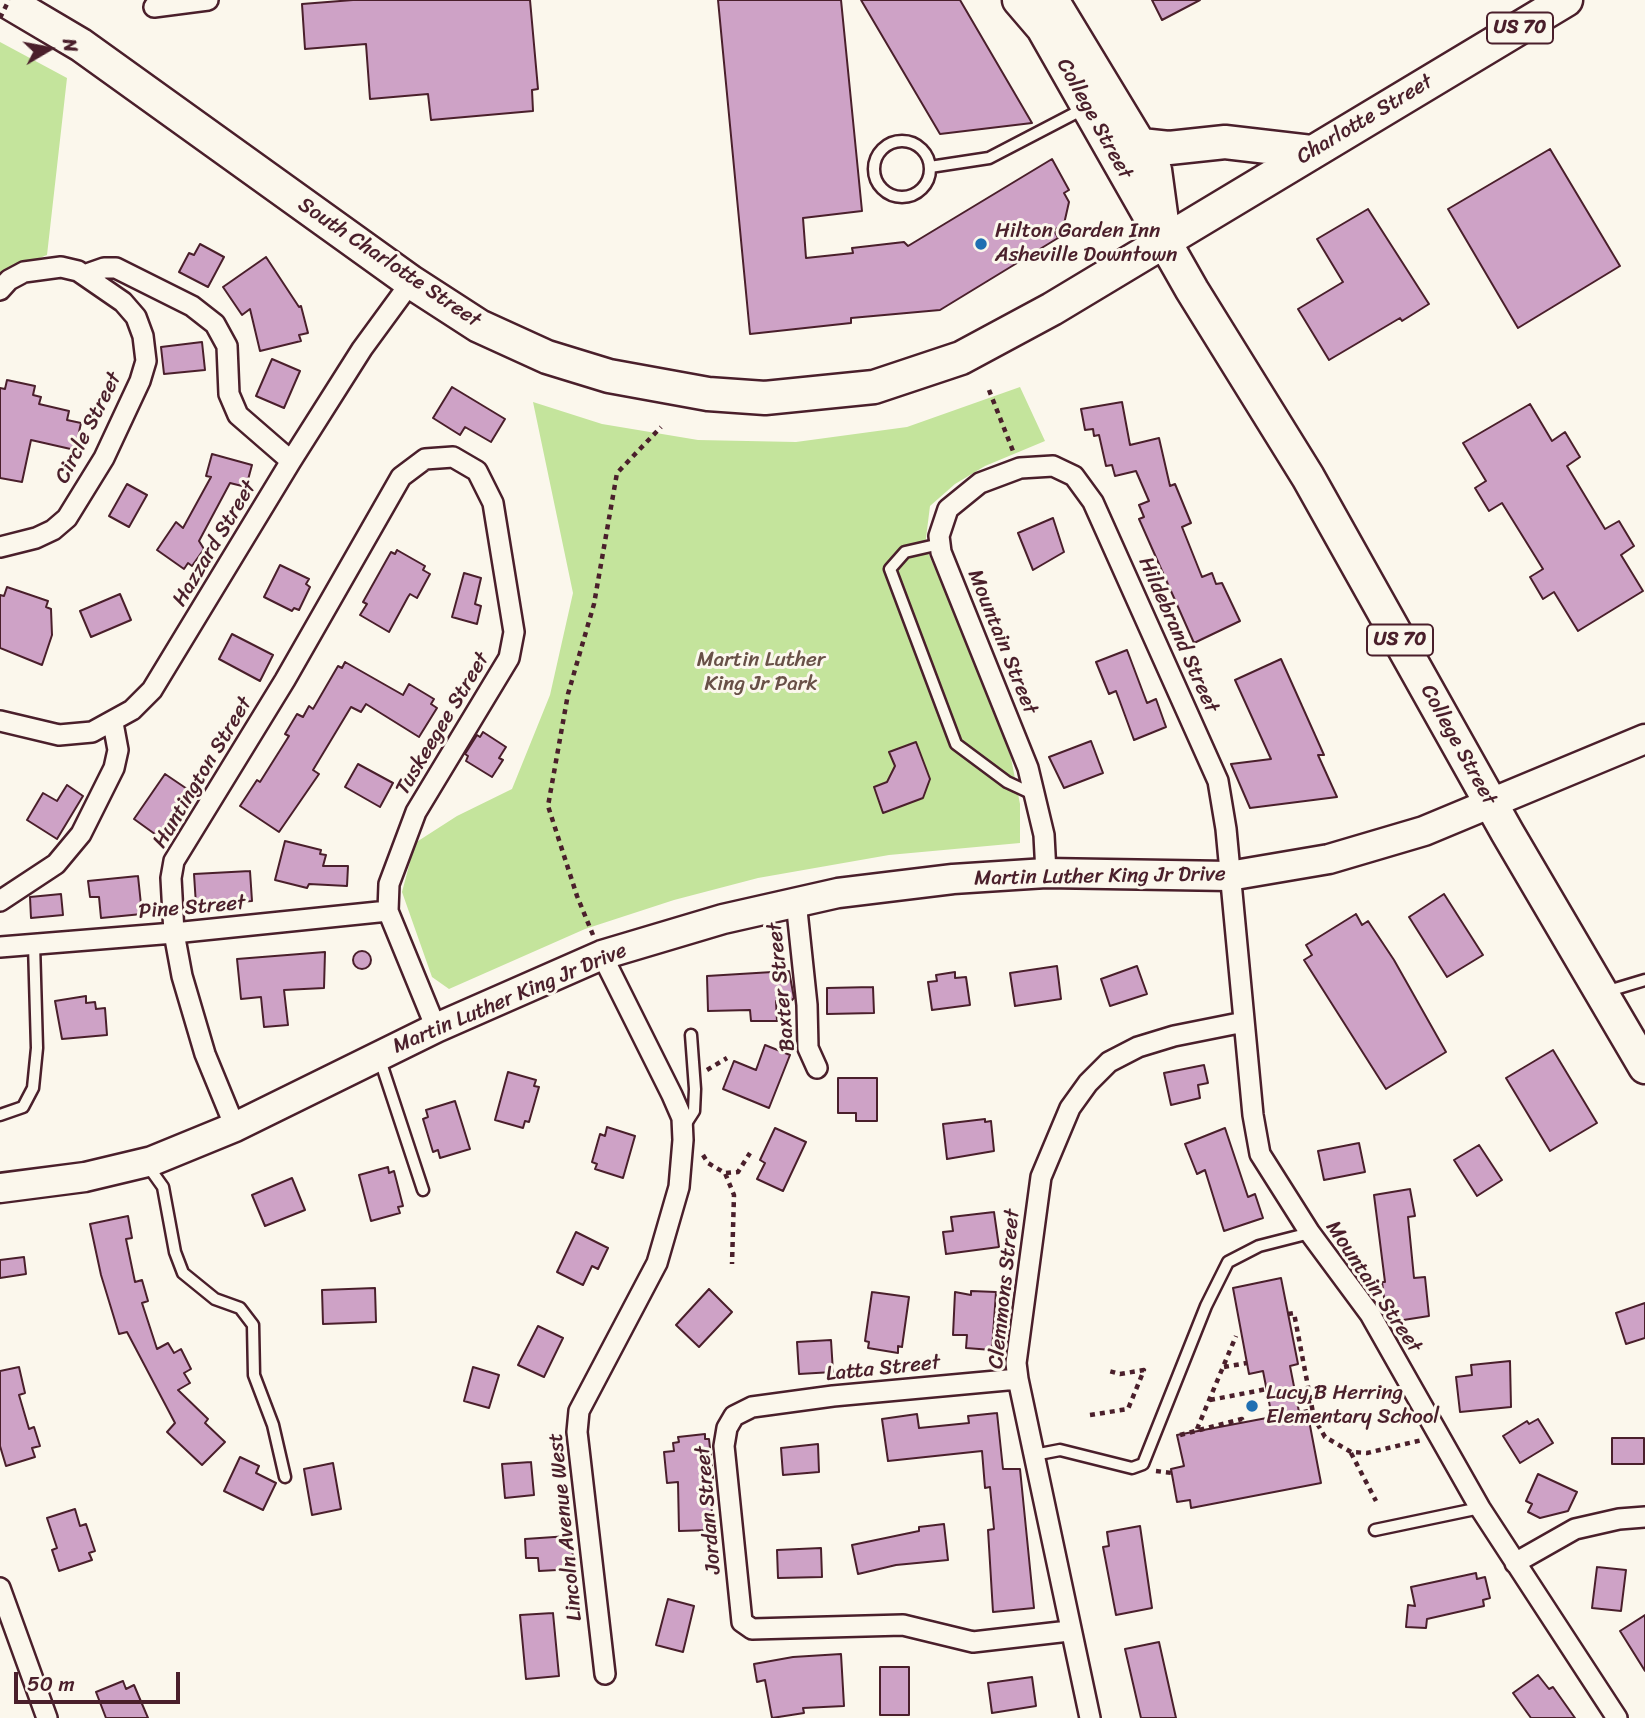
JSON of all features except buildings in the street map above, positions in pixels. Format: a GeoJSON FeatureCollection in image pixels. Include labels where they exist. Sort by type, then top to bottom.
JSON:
{"type":"FeatureCollection","features":[{"type":"Feature","properties":{"kind":"main road","name":"South Charlotte Street"},"geometry":{"type":"LineString","coordinates":[[7,0],[80,45],[411,282],[479,326],[547,357],[644,384],[708,394],[765,398],[874,387],[961,358],[1005,336],[1164,241]]}},
{"type":"Feature","properties":{"kind":"main road","name":"College Street"},"geometry":{"type":"LineString","coordinates":[[1019,0],[1043,28],[1164,241],[1308,477],[1491,803],[1645,1068]]}},
{"type":"Feature","properties":{"kind":"main road","name":"College Street"},"geometry":{"type":"LineString","coordinates":[[1052,0],[1155,170],[1164,241]]}},
{"type":"Feature","properties":{"kind":"main road","name":"Charlotte Street"},"geometry":{"type":"LineString","coordinates":[[1164,241],[1566,0]]}},
{"type":"Feature","properties":{"kind":"main road"},"geometry":{"type":"LineString","coordinates":[[1141,145],[1168,148],[1225,142],[1311,152]]}},
{"type":"Feature","properties":{"kind":"main road","name":"Martin Luther King Jr Drive"},"geometry":{"type":"LineString","coordinates":[[0,1188],[85,1177],[145,1162],[235,1127],[436,1028],[602,955],[796,901],[953,879],[1045,873],[1229,876],[1329,859],[1424,831],[1645,739]]}},
{"type":"Feature","properties":{"kind":"street"},"geometry":{"type":"LineString","coordinates":[[154,7],[208,0]]}},
{"type":"Feature","properties":{"kind":"street","name":"Circle Street"},"geometry":{"type":"LineString","coordinates":[[0,290],[9,279],[41,268],[61,267],[85,275],[123,302],[135,317],[142,335],[146,361],[140,381],[104,458],[67,518],[53,530],[36,538],[0,547]]}},
{"type":"Feature","properties":{"kind":"street"},"geometry":{"type":"LineString","coordinates":[[85,275],[104,268],[116,268],[192,306],[215,324],[228,345],[229,394],[238,415],[291,461]]}},
{"type":"Feature","properties":{"kind":"street","name":"Hazzard Street"},"geometry":{"type":"LineString","coordinates":[[0,721],[59,735],[92,732],[113,723],[132,710],[152,690],[362,349],[411,282]]}},
{"type":"Feature","properties":{"kind":"street","name":"Tuskeegee Street"},"geometry":{"type":"LineString","coordinates":[[383,504],[401,477],[425,459],[453,457],[477,471],[493,502],[514,632],[509,658],[416,812],[389,884],[388,911],[436,1028]]}},
{"type":"Feature","properties":{"kind":"street","name":"Hildebrand Street"},"geometry":{"type":"LineString","coordinates":[[1020,468],[1054,466],[1074,476],[1093,502],[1218,781],[1226,828],[1229,876]]}},
{"type":"Feature","properties":{"kind":"street"},"geometry":{"type":"LineString","coordinates":[[940,544],[948,509],[980,483],[1020,468]]}},
{"type":"Feature","properties":{"kind":"street","name":"Huntington Street"},"geometry":{"type":"LineString","coordinates":[[235,1127],[205,1054],[182,976],[174,933],[171,878],[174,861],[285,680],[383,504]]}},
{"type":"Feature","properties":{"kind":"street","name":"Mountain Street"},"geometry":{"type":"LineString","coordinates":[[940,544],[1028,768],[1044,835],[1045,873]]}},
{"type":"Feature","properties":{"kind":"street"},"geometry":{"type":"LineString","coordinates":[[0,901],[56,864],[81,834],[114,768],[118,750],[113,723]]}},
{"type":"Feature","properties":{"kind":"street","name":"Mountain Street"},"geometry":{"type":"LineString","coordinates":[[1229,876],[1253,1115],[1260,1154],[1310,1233],[1370,1314],[1479,1508],[1617,1718]]}},
{"type":"Feature","properties":{"kind":"street","name":"Baxter Street"},"geometry":{"type":"LineString","coordinates":[[796,901],[807,1005],[808,1048],[817,1068]]}},
{"type":"Feature","properties":{"kind":"street","name":"Pine Street"},"geometry":{"type":"LineString","coordinates":[[0,947],[174,933],[388,911]]}},
{"type":"Feature","properties":{"kind":"street","name":"Lincoln Avenue West"},"geometry":{"type":"LineString","coordinates":[[602,955],[682,1118],[679,1187],[657,1263],[579,1411],[577,1432],[605,1674]]}},
{"type":"Feature","properties":{"kind":"street","name":"Clemmons Street"},"geometry":{"type":"LineString","coordinates":[[1090,1718],[1069,1631],[1016,1363],[1041,1177],[1070,1108],[1088,1083],[1109,1062],[1138,1047],[1174,1036],[1244,1023]]}},
{"type":"Feature","properties":{"kind":"street","name":"Latta Street"},"geometry":{"type":"LineString","coordinates":[[752,1407],[1018,1379]]}},
{"type":"Feature","properties":{"kind":"street","name":"Jordan Street"},"geometry":{"type":"LineString","coordinates":[[752,1407],[734,1416],[727,1428],[724,1446],[742,1622],[752,1629],[903,1625],[973,1642],[1069,1631]]}},
{"type":"Feature","properties":{"kind":"street"},"geometry":{"type":"LineString","coordinates":[[1516,1563],[1575,1529],[1619,1519],[1645,1517]]}},
{"type":"Feature","properties":{"kind":"street"},"geometry":{"type":"LineString","coordinates":[[0,1588],[47,1718]]}},
{"type":"Feature","properties":{"kind":"lane"},"geometry":{"type":"LineString","coordinates":[[930,167],[989,158],[1087,107]]}},
{"type":"Feature","properties":{"kind":"lane"},"geometry":{"type":"LineString","coordinates":[[906,141],[923,149],[930,167],[930,176],[920,191],[904,197],[895,196],[880,186],[874,169],[880,151],[888,145],[906,141]]}},
{"type":"Feature","properties":{"kind":"lane"},"geometry":{"type":"LineString","coordinates":[[940,544],[905,552],[890,569],[956,744],[1007,782],[1035,796]]}},
{"type":"Feature","properties":{"kind":"lane"},"geometry":{"type":"LineString","coordinates":[[0,1115],[23,1107],[33,1088],[37,1048],[34,944]]}},
{"type":"Feature","properties":{"kind":"lane"},"geometry":{"type":"LineString","coordinates":[[1601,994],[1645,980]]}},
{"type":"Feature","properties":{"kind":"lane"},"geometry":{"type":"LineString","coordinates":[[682,1128],[694,1105],[691,1035]]}},
{"type":"Feature","properties":{"kind":"lane"},"geometry":{"type":"LineString","coordinates":[[379,1056],[423,1190]]}},
{"type":"Feature","properties":{"kind":"lane"},"geometry":{"type":"LineString","coordinates":[[145,1162],[163,1187],[175,1252],[183,1273],[215,1299],[240,1308],[253,1325],[254,1375],[273,1425],[285,1477]]}},
{"type":"Feature","properties":{"kind":"lane"},"geometry":{"type":"LineString","coordinates":[[1034,1455],[1060,1450],[1132,1468],[1143,1464],[1206,1306],[1228,1262],[1250,1249],[1310,1233]]}},
{"type":"Feature","properties":{"kind":"lane"},"geometry":{"type":"LineString","coordinates":[[1375,1530],[1479,1508]]}},
{"type":"Feature","properties":{"kind":"path"},"geometry":{"type":"LineString","coordinates":[[0,18],[7,0]]}},
{"type":"Feature","properties":{"kind":"path"},"geometry":{"type":"LineString","coordinates":[[989,390],[1020,468]]}},
{"type":"Feature","properties":{"kind":"path"},"geometry":{"type":"LineString","coordinates":[[602,955],[577,896],[548,806],[568,694],[594,604],[617,473],[661,427]]}},
{"type":"Feature","properties":{"kind":"path"},"geometry":{"type":"LineString","coordinates":[[732,1264],[734,1195],[725,1173],[738,1172],[745,1165],[750,1153]]}},
{"type":"Feature","properties":{"kind":"path"},"geometry":{"type":"LineString","coordinates":[[1288,1314],[1294,1313],[1314,1418],[1325,1437],[1351,1452],[1381,1451],[1437,1436]]}},
{"type":"Feature","properties":{"kind":"path"},"geometry":{"type":"LineString","coordinates":[[1197,1429],[1236,1336]]}},
{"type":"Feature","properties":{"kind":"path"},"geometry":{"type":"LineString","coordinates":[[1223,1368],[1248,1363]]}},
{"type":"Feature","properties":{"kind":"path"},"geometry":{"type":"LineString","coordinates":[[1090,1415],[1128,1409],[1144,1370],[1119,1374],[1109,1371]]}},
{"type":"Feature","properties":{"kind":"path"},"geometry":{"type":"LineString","coordinates":[[1209,1400],[1267,1389]]}},
{"type":"Feature","properties":{"kind":"path"},"geometry":{"type":"LineString","coordinates":[[1297,1405],[1311,1401]]}},
{"type":"Feature","properties":{"kind":"path"},"geometry":{"type":"LineString","coordinates":[[1180,1435],[1242,1419],[1243,1423]]}},
{"type":"Feature","properties":{"kind":"path"},"geometry":{"type":"LineString","coordinates":[[1351,1452],[1376,1501]]}},
{"type":"Feature","properties":{"kind":"green space"},"geometry":{"type":"Polygon","coordinates":[[[0,42],[67,78],[47,255],[10,270],[0,278],[0,42]]]}},
{"type":"Feature","properties":{"kind":"green space","name":"Martin Luther King Jr Park"},"geometry":{"type":"Polygon","coordinates":[[[1020,387],[1045,441],[985,466],[955,484],[930,506],[925,546],[977,664],[1011,758],[1020,804],[1020,843],[889,855],[758,878],[674,900],[585,929],[449,989],[432,977],[402,892],[415,843],[457,816],[512,789],[550,695],[573,593],[533,402],[602,424],[698,440],[796,442],[907,427],[1020,387]]]}},
{"type":"Feature","properties":{"kind":"place","name":"Hilton Garden Inn Asheville Downtown"},"geometry":{"type":"Point","coordinates":[981,244]}},
{"type":"Feature","properties":{"kind":"place","name":"Lucy B Herring Elementary School"},"geometry":{"type":"Point","coordinates":[1252,1406]}}]}
